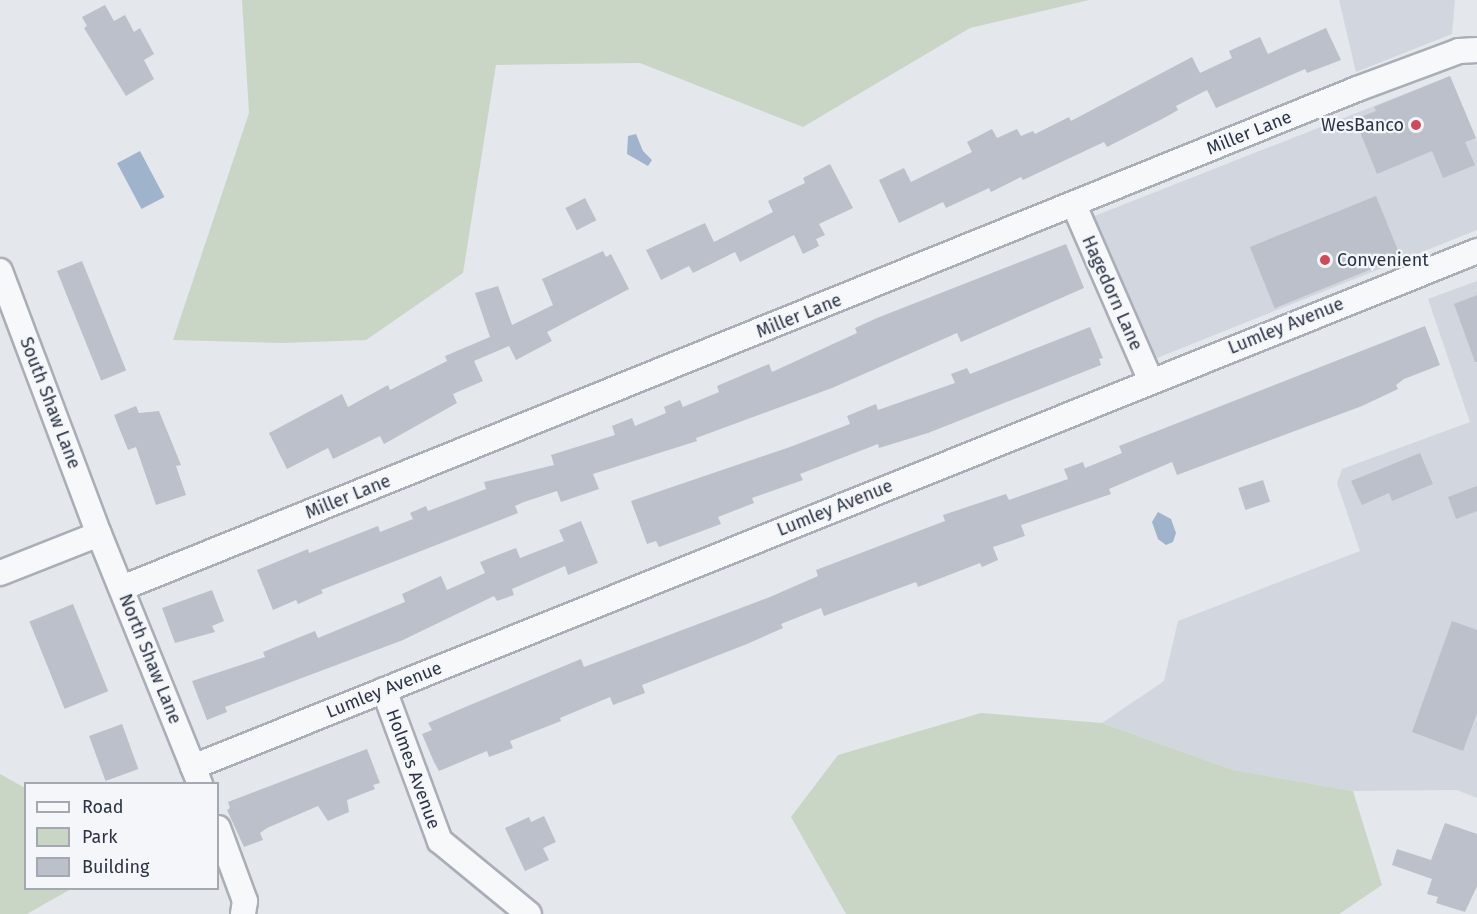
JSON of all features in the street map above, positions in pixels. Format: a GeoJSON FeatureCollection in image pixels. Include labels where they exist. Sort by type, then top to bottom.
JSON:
{"type":"FeatureCollection","features":[{"type":"Feature","properties":{"kind":"street","name":"Miller Lane"},"geometry":{"type":"LineString","coordinates":[[122,588],[1367,85],[1459,51],[1477,50]]}},
{"type":"Feature","properties":{"kind":"street","name":"Hagedorn Lane"},"geometry":{"type":"LineString","coordinates":[[1074,205],[1150,381]]}},
{"type":"Feature","properties":{"kind":"street","name":"Lumley Avenue"},"geometry":{"type":"LineString","coordinates":[[197,775],[384,690],[1477,251]]}},
{"type":"Feature","properties":{"kind":"street","name":"South Shaw Lane"},"geometry":{"type":"LineString","coordinates":[[0,271],[99,534]]}},
{"type":"Feature","properties":{"kind":"street","name":"North Shaw Lane"},"geometry":{"type":"LineString","coordinates":[[99,534],[197,775]]}},
{"type":"Feature","properties":{"kind":"street"},"geometry":{"type":"LineString","coordinates":[[0,573],[99,534]]}},
{"type":"Feature","properties":{"kind":"street","name":"Holmes Avenue"},"geometry":{"type":"LineString","coordinates":[[384,690],[440,841],[529,914]]}},
{"type":"Feature","properties":{"kind":"street"},"geometry":{"type":"LineString","coordinates":[[219,831],[244,901],[243,914]]}},
{"type":"Feature","properties":{"kind":"shaded area"},"geometry":{"type":"Polygon","coordinates":[[[1339,0],[1455,0],[1452,34],[1356,72],[1339,0]]]}},
{"type":"Feature","properties":{"kind":"shaded area"},"geometry":{"type":"Polygon","coordinates":[[[1450,76],[1477,141],[1477,230],[1152,360],[1092,217],[1450,76]]]}},
{"type":"Feature","properties":{"kind":"shaded area"},"geometry":{"type":"Polygon","coordinates":[[[1477,281],[1477,798],[1457,790],[1353,791],[1233,770],[1102,723],[1164,681],[1178,621],[1360,551],[1337,483],[1342,469],[1470,422],[1428,299],[1477,281]]]}},
{"type":"Feature","properties":{"kind":"green space"},"geometry":{"type":"Polygon","coordinates":[[[242,0],[1089,0],[970,28],[803,127],[640,63],[496,65],[463,273],[366,340],[283,343],[173,340],[249,113],[242,0]]]}},
{"type":"Feature","properties":{"kind":"green space"},"geometry":{"type":"Polygon","coordinates":[[[981,713],[1102,723],[1233,770],[1353,791],[1382,885],[1339,914],[846,914],[791,817],[838,755],[981,713]]]}},
{"type":"Feature","properties":{"kind":"green space"},"geometry":{"type":"Polygon","coordinates":[[[0,774],[24,787],[24,890],[69,890],[27,914],[0,914],[0,774]]]}},
{"type":"Feature","properties":{"kind":"water"},"geometry":{"type":"Polygon","coordinates":[[[636,134],[643,151],[652,160],[648,166],[627,154],[628,136],[636,134]]]}},
{"type":"Feature","properties":{"kind":"water"},"geometry":{"type":"Polygon","coordinates":[[[140,151],[164,197],[141,209],[117,163],[140,151]]]}},
{"type":"Feature","properties":{"kind":"water"},"geometry":{"type":"Polygon","coordinates":[[[1158,512],[1171,519],[1176,533],[1173,542],[1166,545],[1158,539],[1152,522],[1158,512]]]}},
{"type":"Feature","properties":{"kind":"building"},"geometry":{"type":"Polygon","coordinates":[[[105,5],[114,21],[125,15],[134,32],[140,28],[154,54],[144,60],[154,79],[126,96],[84,28],[87,26],[82,17],[105,5]]]}},
{"type":"Feature","properties":{"kind":"building"},"geometry":{"type":"Polygon","coordinates":[[[1326,28],[1341,60],[1307,73],[1305,69],[1216,108],[1207,90],[1176,106],[1178,110],[1164,118],[1107,147],[1104,142],[1023,180],[1021,177],[991,192],[989,188],[946,208],[943,202],[899,223],[879,180],[904,168],[911,182],[972,152],[967,142],[992,129],[997,138],[1017,129],[1021,136],[1033,131],[1035,134],[1069,117],[1071,121],[1192,57],[1200,73],[1232,58],[1229,51],[1260,37],[1268,54],[1326,28]]]}},
{"type":"Feature","properties":{"kind":"building","name":"WesBanco"},"geometry":{"type":"Polygon","coordinates":[[[1450,76],[1476,138],[1465,142],[1475,165],[1443,178],[1432,151],[1377,174],[1360,132],[1364,131],[1358,118],[1376,111],[1374,107],[1450,76]]]}},
{"type":"Feature","properties":{"kind":"building"},"geometry":{"type":"Polygon","coordinates":[[[830,164],[853,208],[819,224],[825,235],[816,239],[819,246],[803,254],[794,235],[740,262],[735,252],[693,273],[689,266],[661,280],[646,250],[705,223],[714,242],[773,212],[768,201],[805,183],[803,178],[830,164]]]}},
{"type":"Feature","properties":{"kind":"building"},"geometry":{"type":"Polygon","coordinates":[[[1376,196],[1401,257],[1275,308],[1250,247],[1376,196]]]}},
{"type":"Feature","properties":{"kind":"building"},"geometry":{"type":"Polygon","coordinates":[[[585,198],[596,220],[577,230],[565,208],[585,198]]]}},
{"type":"Feature","properties":{"kind":"building"},"geometry":{"type":"Polygon","coordinates":[[[1066,244],[1084,288],[961,342],[957,333],[832,388],[696,438],[697,441],[593,474],[599,489],[561,502],[557,491],[524,502],[515,506],[518,513],[321,590],[323,593],[298,604],[296,600],[273,610],[257,570],[308,549],[309,553],[378,526],[380,532],[413,519],[410,513],[426,506],[428,511],[486,489],[484,482],[554,465],[551,455],[615,435],[612,426],[632,418],[635,426],[666,413],[664,407],[680,400],[683,407],[719,392],[717,386],[769,364],[772,372],[857,333],[855,328],[877,318],[1066,244]]]}},
{"type":"Feature","properties":{"kind":"building"},"geometry":{"type":"Polygon","coordinates":[[[603,251],[606,257],[611,254],[629,289],[547,332],[552,341],[516,360],[509,346],[474,361],[483,381],[453,394],[457,403],[384,444],[380,436],[333,459],[328,448],[287,469],[269,433],[342,394],[348,407],[388,385],[390,390],[447,361],[445,356],[490,337],[475,293],[498,286],[512,325],[553,305],[542,279],[603,251]]]}},
{"type":"Feature","properties":{"kind":"building"},"geometry":{"type":"Polygon","coordinates":[[[82,261],[126,370],[101,381],[57,271],[82,261]]]}},
{"type":"Feature","properties":{"kind":"building"},"geometry":{"type":"Polygon","coordinates":[[[1477,295],[1477,362],[1475,362],[1454,304],[1477,295]]]}},
{"type":"Feature","properties":{"kind":"building"},"geometry":{"type":"Polygon","coordinates":[[[1425,326],[1440,365],[1404,379],[1396,385],[1398,389],[1362,406],[1177,475],[1172,462],[1109,489],[1111,494],[1021,525],[1025,536],[993,547],[998,560],[982,567],[980,563],[918,587],[916,582],[824,616],[821,608],[781,624],[783,628],[747,644],[642,685],[645,693],[613,705],[610,697],[560,718],[561,721],[510,741],[513,748],[489,757],[487,751],[439,771],[422,734],[432,730],[428,723],[581,659],[584,667],[770,597],[818,576],[816,570],[945,521],[943,515],[1006,494],[1009,500],[1068,479],[1064,469],[1083,462],[1085,468],[1122,453],[1119,446],[1425,326]]]}},
{"type":"Feature","properties":{"kind":"building"},"geometry":{"type":"Polygon","coordinates":[[[1090,327],[1103,358],[1099,359],[1101,365],[928,433],[879,448],[878,444],[800,474],[803,480],[752,498],[754,503],[718,517],[721,524],[659,547],[656,541],[647,544],[631,501],[790,447],[850,424],[847,416],[876,404],[878,410],[955,383],[951,374],[967,368],[970,374],[1090,327]]]}},
{"type":"Feature","properties":{"kind":"building"},"geometry":{"type":"Polygon","coordinates":[[[136,406],[139,413],[159,411],[181,465],[176,466],[186,495],[156,505],[136,447],[128,450],[114,415],[136,406]]]}},
{"type":"Feature","properties":{"kind":"building"},"geometry":{"type":"Polygon","coordinates":[[[1420,453],[1433,484],[1392,501],[1389,493],[1362,505],[1351,481],[1420,453]]]}},
{"type":"Feature","properties":{"kind":"building"},"geometry":{"type":"Polygon","coordinates":[[[1263,480],[1270,502],[1245,510],[1238,488],[1263,480]]]}},
{"type":"Feature","properties":{"kind":"building"},"geometry":{"type":"Polygon","coordinates":[[[1477,486],[1477,511],[1456,519],[1448,497],[1477,486]]]}},
{"type":"Feature","properties":{"kind":"building"},"geometry":{"type":"Polygon","coordinates":[[[581,521],[598,563],[568,575],[565,566],[512,589],[514,595],[497,601],[494,596],[403,640],[225,707],[227,712],[207,720],[192,681],[265,657],[263,652],[315,631],[318,638],[405,602],[402,594],[441,576],[447,590],[485,573],[480,562],[516,548],[520,558],[564,541],[559,530],[581,521]]]}},
{"type":"Feature","properties":{"kind":"building"},"geometry":{"type":"Polygon","coordinates":[[[212,590],[224,621],[212,626],[215,632],[175,643],[162,608],[212,590]]]}},
{"type":"Feature","properties":{"kind":"building"},"geometry":{"type":"Polygon","coordinates":[[[73,604],[108,691],[65,709],[29,622],[73,604]]]}},
{"type":"Feature","properties":{"kind":"building"},"geometry":{"type":"Polygon","coordinates":[[[1452,621],[1477,630],[1477,713],[1463,751],[1412,732],[1452,621]]]}},
{"type":"Feature","properties":{"kind":"building"},"geometry":{"type":"Polygon","coordinates":[[[122,724],[138,769],[106,781],[89,736],[122,724]]]}},
{"type":"Feature","properties":{"kind":"building"},"geometry":{"type":"Polygon","coordinates":[[[367,749],[380,783],[373,785],[375,789],[347,800],[349,812],[328,821],[318,806],[267,828],[260,833],[263,840],[244,847],[227,810],[230,808],[228,802],[367,749]]]}},
{"type":"Feature","properties":{"kind":"building"},"geometry":{"type":"Polygon","coordinates":[[[544,816],[556,842],[543,848],[549,860],[525,871],[505,828],[529,817],[531,822],[544,816]]]}},
{"type":"Feature","properties":{"kind":"building"},"geometry":{"type":"Polygon","coordinates":[[[1445,823],[1477,834],[1477,886],[1465,912],[1436,903],[1438,897],[1427,894],[1432,879],[1392,865],[1397,849],[1431,860],[1445,823]]]}},
{"type":"Feature","properties":{"kind":"place","name":"WesBanco"},"geometry":{"type":"Point","coordinates":[1416,125]}},
{"type":"Feature","properties":{"kind":"place","name":"Convenient"},"geometry":{"type":"Point","coordinates":[1325,260]}}]}
